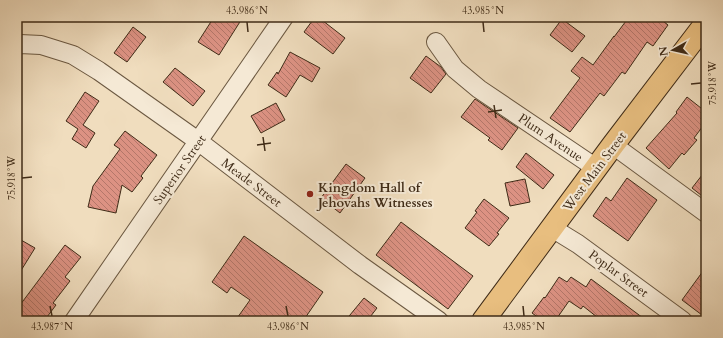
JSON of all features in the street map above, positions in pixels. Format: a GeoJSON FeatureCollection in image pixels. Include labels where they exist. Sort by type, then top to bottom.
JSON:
{"type":"FeatureCollection","features":[{"type":"Feature","properties":{"kind":"main road","name":"West Main Street"},"geometry":{"type":"LineString","coordinates":[[483,321],[613,145],[706,23]]}},
{"type":"Feature","properties":{"kind":"street","name":"Superior Street"},"geometry":{"type":"LineString","coordinates":[[74,321],[284,17]]}},
{"type":"Feature","properties":{"kind":"street","name":"Plum Avenue"},"geometry":{"type":"LineString","coordinates":[[436,42],[455,69],[479,89],[596,168]]}},
{"type":"Feature","properties":{"kind":"street","name":"Meade Street"},"geometry":{"type":"LineString","coordinates":[[17,46],[20,44],[41,45],[73,55],[99,71],[198,141],[360,265],[439,321]]}},
{"type":"Feature","properties":{"kind":"street"},"geometry":{"type":"LineString","coordinates":[[613,145],[706,213]]}},
{"type":"Feature","properties":{"kind":"street","name":"Poplar Street"},"geometry":{"type":"LineString","coordinates":[[552,228],[578,244],[683,321]]}},
{"type":"Feature","properties":{"kind":"building"},"geometry":{"type":"Polygon","coordinates":[[[214,17],[243,17],[219,55],[198,42],[214,17]]]}},
{"type":"Feature","properties":{"kind":"building"},"geometry":{"type":"Polygon","coordinates":[[[315,17],[318,17],[345,38],[333,54],[304,32],[315,17]]]}},
{"type":"Feature","properties":{"kind":"building"},"geometry":{"type":"Polygon","coordinates":[[[629,17],[658,17],[668,25],[653,46],[647,42],[625,74],[622,72],[604,96],[600,93],[570,132],[550,118],[580,78],[571,71],[582,57],[593,65],[629,17]]]}},
{"type":"Feature","properties":{"kind":"building"},"geometry":{"type":"Polygon","coordinates":[[[562,19],[585,36],[572,52],[550,35],[562,19]]]}},
{"type":"Feature","properties":{"kind":"building"},"geometry":{"type":"Polygon","coordinates":[[[133,27],[146,37],[127,62],[114,53],[133,27]]]}},
{"type":"Feature","properties":{"kind":"building"},"geometry":{"type":"Polygon","coordinates":[[[290,52],[320,68],[312,82],[300,75],[286,97],[268,85],[277,72],[278,74],[290,52]]]}},
{"type":"Feature","properties":{"kind":"building"},"geometry":{"type":"Polygon","coordinates":[[[426,56],[441,67],[446,74],[431,93],[410,78],[426,56]]]}},
{"type":"Feature","properties":{"kind":"building"},"geometry":{"type":"Polygon","coordinates":[[[175,68],[205,91],[193,106],[163,82],[175,68]]]}},
{"type":"Feature","properties":{"kind":"building"},"geometry":{"type":"Polygon","coordinates":[[[85,92],[99,101],[83,125],[95,133],[86,148],[72,139],[78,129],[66,121],[85,92]]]}},
{"type":"Feature","properties":{"kind":"building"},"geometry":{"type":"Polygon","coordinates":[[[687,97],[706,112],[706,122],[694,138],[697,140],[684,155],[682,153],[669,169],[646,148],[677,113],[676,112],[687,97]]]}},
{"type":"Feature","properties":{"kind":"building"},"geometry":{"type":"Polygon","coordinates":[[[475,99],[518,128],[502,150],[488,140],[490,138],[461,117],[475,99]]]}},
{"type":"Feature","properties":{"kind":"building"},"geometry":{"type":"Polygon","coordinates":[[[276,103],[285,120],[261,133],[251,116],[276,103]]]}},
{"type":"Feature","properties":{"kind":"building"},"geometry":{"type":"Polygon","coordinates":[[[125,131],[157,155],[141,176],[143,178],[132,192],[122,185],[116,213],[88,207],[93,186],[120,149],[114,145],[125,131]]]}},
{"type":"Feature","properties":{"kind":"building"},"geometry":{"type":"Polygon","coordinates":[[[526,153],[554,175],[543,189],[516,167],[526,153]]]}},
{"type":"Feature","properties":{"kind":"building"},"geometry":{"type":"Polygon","coordinates":[[[346,164],[365,178],[340,213],[321,198],[346,164]]]}},
{"type":"Feature","properties":{"kind":"building"},"geometry":{"type":"Polygon","coordinates":[[[706,170],[706,199],[692,188],[706,170]]]}},
{"type":"Feature","properties":{"kind":"building"},"geometry":{"type":"Polygon","coordinates":[[[627,178],[657,200],[628,241],[593,216],[606,197],[611,201],[627,178]]]}},
{"type":"Feature","properties":{"kind":"building"},"geometry":{"type":"Polygon","coordinates":[[[525,179],[530,202],[510,206],[505,183],[525,179]]]}},
{"type":"Feature","properties":{"kind":"building"},"geometry":{"type":"Polygon","coordinates":[[[484,199],[509,218],[489,246],[465,228],[477,212],[475,211],[484,199]]]}},
{"type":"Feature","properties":{"kind":"building"},"geometry":{"type":"Polygon","coordinates":[[[401,222],[473,276],[448,309],[376,255],[401,222]]]}},
{"type":"Feature","properties":{"kind":"building"},"geometry":{"type":"Polygon","coordinates":[[[244,236],[323,292],[303,321],[235,321],[250,300],[231,287],[227,293],[212,282],[244,236]]]}},
{"type":"Feature","properties":{"kind":"building"},"geometry":{"type":"Polygon","coordinates":[[[21,240],[35,248],[17,277],[17,247],[21,240]]]}},
{"type":"Feature","properties":{"kind":"building"},"geometry":{"type":"Polygon","coordinates":[[[65,245],[81,257],[65,277],[70,281],[53,303],[56,305],[44,321],[17,321],[17,309],[65,245]]]}},
{"type":"Feature","properties":{"kind":"building"},"geometry":{"type":"Polygon","coordinates":[[[706,267],[706,318],[682,300],[706,267]]]}},
{"type":"Feature","properties":{"kind":"building"},"geometry":{"type":"Polygon","coordinates":[[[559,277],[567,282],[571,277],[586,287],[591,279],[647,321],[602,321],[583,306],[581,309],[569,301],[555,321],[543,321],[532,313],[544,297],[545,298],[559,277]]]}},
{"type":"Feature","properties":{"kind":"building"},"geometry":{"type":"Polygon","coordinates":[[[364,298],[377,308],[367,321],[345,321],[364,298]]]}},
{"type":"Feature","properties":{"kind":"place","name":"Kingdom Hall of Jehovahs Witnesses"},"geometry":{"type":"Point","coordinates":[310,194]}}]}
